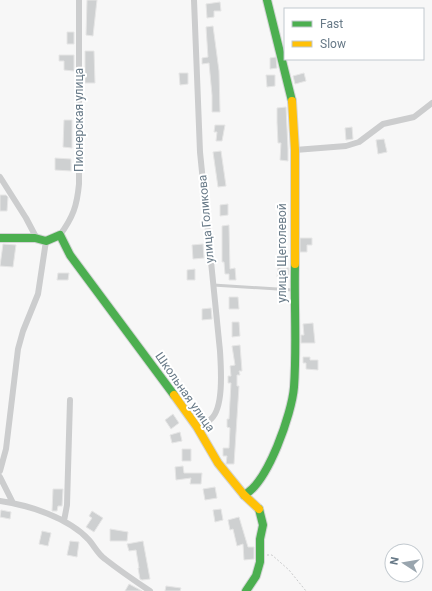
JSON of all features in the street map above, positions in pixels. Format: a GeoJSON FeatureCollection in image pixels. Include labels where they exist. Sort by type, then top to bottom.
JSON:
{"type":"FeatureCollection","features":[{"type":"Feature","properties":{"kind":"street","name":"Пионерская улица"},"geometry":{"type":"LineString","coordinates":[[60,235],[72,218],[77,203],[79,184],[79,0]]}},
{"type":"Feature","properties":{"kind":"street","name":"улица Голикова"},"geometry":{"type":"LineString","coordinates":[[194,0],[200,152],[212,285],[220,351],[221,378],[218,406],[211,419],[197,427]]}},
{"type":"Feature","properties":{"kind":"street","name":"улица Щеголевой"},"geometry":{"type":"LineString","coordinates":[[244,495],[256,488],[272,458],[288,413],[294,388],[293,290],[295,150],[292,97],[280,43],[267,0]]}},
{"type":"Feature","properties":{"kind":"street"},"geometry":{"type":"LineString","coordinates":[[295,150],[346,146],[359,142],[383,124],[414,117],[432,103]]}},
{"type":"Feature","properties":{"kind":"street"},"geometry":{"type":"LineString","coordinates":[[0,177],[26,218],[36,237]]}},
{"type":"Feature","properties":{"kind":"street"},"geometry":{"type":"LineString","coordinates":[[0,238],[14,240],[36,237],[46,241],[60,235]]}},
{"type":"Feature","properties":{"kind":"street","name":"Школьная улица"},"geometry":{"type":"LineString","coordinates":[[60,235],[70,255],[197,427],[218,463],[244,495],[259,508],[263,525],[260,539],[260,554],[256,576],[246,591]]}},
{"type":"Feature","properties":{"kind":"street"},"geometry":{"type":"LineString","coordinates":[[0,471],[6,449],[18,349],[38,294],[46,241]]}},
{"type":"Feature","properties":{"kind":"street"},"geometry":{"type":"LineString","coordinates":[[64,521],[67,505],[70,400]]}},
{"type":"Feature","properties":{"kind":"street"},"geometry":{"type":"LineString","coordinates":[[0,477],[13,503]]}},
{"type":"Feature","properties":{"kind":"street"},"geometry":{"type":"LineString","coordinates":[[0,501],[13,503],[64,521],[89,540],[96,552],[150,591]]}},
{"type":"Feature","properties":{"kind":"lane"},"geometry":{"type":"LineString","coordinates":[[212,285],[293,290]]}},
{"type":"Feature","properties":{"kind":"path"},"geometry":{"type":"LineString","coordinates":[[260,554],[272,555],[289,570],[306,591]]}},
{"type":"Feature","properties":{"kind":"building"},"geometry":{"type":"Polygon","coordinates":[[[87,0],[97,0],[93,36],[86,35],[87,0]]]}},
{"type":"Feature","properties":{"kind":"building"},"geometry":{"type":"Polygon","coordinates":[[[220,2],[221,11],[214,11],[214,17],[207,18],[206,4],[220,2]]]}},
{"type":"Feature","properties":{"kind":"building"},"geometry":{"type":"Polygon","coordinates":[[[213,26],[219,71],[220,112],[212,112],[209,63],[202,64],[202,58],[208,57],[206,27],[213,26]]]}},
{"type":"Feature","properties":{"kind":"building"},"geometry":{"type":"Polygon","coordinates":[[[67,32],[74,32],[74,44],[67,44],[67,32]]]}},
{"type":"Feature","properties":{"kind":"building"},"geometry":{"type":"Polygon","coordinates":[[[85,51],[94,51],[95,83],[85,83],[85,51]]]}},
{"type":"Feature","properties":{"kind":"building"},"geometry":{"type":"Polygon","coordinates":[[[59,55],[74,55],[74,71],[64,70],[64,61],[59,61],[59,55]]]}},
{"type":"Feature","properties":{"kind":"building"},"geometry":{"type":"Polygon","coordinates":[[[276,57],[277,68],[270,69],[270,58],[276,57]]]}},
{"type":"Feature","properties":{"kind":"building"},"geometry":{"type":"Polygon","coordinates":[[[179,73],[188,73],[188,84],[180,85],[179,73]]]}},
{"type":"Feature","properties":{"kind":"building"},"geometry":{"type":"Polygon","coordinates":[[[304,73],[306,81],[295,84],[293,76],[304,73]]]}},
{"type":"Feature","properties":{"kind":"building"},"geometry":{"type":"Polygon","coordinates":[[[266,75],[275,75],[275,86],[267,87],[266,75]]]}},
{"type":"Feature","properties":{"kind":"building"},"geometry":{"type":"Polygon","coordinates":[[[286,107],[288,161],[280,160],[281,143],[278,143],[277,122],[277,108],[286,107]]]}},
{"type":"Feature","properties":{"kind":"building"},"geometry":{"type":"Polygon","coordinates":[[[64,120],[72,120],[72,148],[63,147],[64,120]]]}},
{"type":"Feature","properties":{"kind":"building"},"geometry":{"type":"Polygon","coordinates":[[[215,125],[225,125],[222,141],[216,141],[217,132],[214,132],[215,125]]]}},
{"type":"Feature","properties":{"kind":"building"},"geometry":{"type":"Polygon","coordinates":[[[352,127],[353,139],[346,140],[345,128],[352,127]]]}},
{"type":"Feature","properties":{"kind":"building"},"geometry":{"type":"Polygon","coordinates":[[[384,139],[387,152],[378,154],[376,140],[384,139]]]}},
{"type":"Feature","properties":{"kind":"building"},"geometry":{"type":"Polygon","coordinates":[[[221,151],[226,186],[218,187],[213,152],[221,151]]]}},
{"type":"Feature","properties":{"kind":"building"},"geometry":{"type":"Polygon","coordinates":[[[55,158],[71,159],[71,171],[55,170],[55,158]]]}},
{"type":"Feature","properties":{"kind":"building"},"geometry":{"type":"Polygon","coordinates":[[[0,195],[6,195],[8,197],[7,211],[0,211],[0,195]]]}},
{"type":"Feature","properties":{"kind":"building"},"geometry":{"type":"Polygon","coordinates":[[[228,204],[228,215],[220,216],[220,205],[228,204]]]}},
{"type":"Feature","properties":{"kind":"building"},"geometry":{"type":"Polygon","coordinates":[[[229,225],[230,269],[235,268],[236,280],[229,280],[229,274],[225,274],[224,262],[222,262],[222,226],[229,225]]]}},
{"type":"Feature","properties":{"kind":"building"},"geometry":{"type":"Polygon","coordinates":[[[300,238],[312,238],[312,245],[307,245],[307,252],[300,252],[300,238]]]}},
{"type":"Feature","properties":{"kind":"building"},"geometry":{"type":"Polygon","coordinates":[[[3,244],[16,245],[13,267],[0,266],[3,244]]]}},
{"type":"Feature","properties":{"kind":"building"},"geometry":{"type":"Polygon","coordinates":[[[203,244],[204,258],[193,259],[192,245],[203,244]]]}},
{"type":"Feature","properties":{"kind":"building"},"geometry":{"type":"Polygon","coordinates":[[[278,267],[289,268],[288,278],[277,277],[278,267]]]}},
{"type":"Feature","properties":{"kind":"building"},"geometry":{"type":"Polygon","coordinates":[[[195,269],[195,280],[187,280],[187,270],[195,269]]]}},
{"type":"Feature","properties":{"kind":"building"},"geometry":{"type":"Polygon","coordinates":[[[58,273],[69,273],[68,280],[57,280],[58,273]]]}},
{"type":"Feature","properties":{"kind":"building"},"geometry":{"type":"Polygon","coordinates":[[[229,297],[238,297],[239,309],[229,309],[229,297]]]}},
{"type":"Feature","properties":{"kind":"building"},"geometry":{"type":"Polygon","coordinates":[[[211,308],[212,319],[202,320],[202,309],[211,308]]]}},
{"type":"Feature","properties":{"kind":"building"},"geometry":{"type":"Polygon","coordinates":[[[232,322],[239,322],[240,336],[232,337],[232,322]]]}},
{"type":"Feature","properties":{"kind":"building"},"geometry":{"type":"Polygon","coordinates":[[[313,323],[315,343],[301,343],[301,335],[304,335],[303,324],[313,323]]]}},
{"type":"Feature","properties":{"kind":"building"},"geometry":{"type":"Polygon","coordinates":[[[240,345],[242,371],[239,371],[240,375],[237,375],[237,386],[239,386],[234,464],[226,464],[227,456],[223,456],[223,448],[229,448],[230,428],[227,427],[227,419],[229,419],[231,383],[228,383],[228,376],[231,376],[230,366],[235,365],[232,346],[240,345]]]}},
{"type":"Feature","properties":{"kind":"building"},"geometry":{"type":"Polygon","coordinates":[[[303,357],[310,357],[310,360],[318,360],[318,370],[306,369],[306,363],[303,363],[303,357]]]}},
{"type":"Feature","properties":{"kind":"building"},"geometry":{"type":"Polygon","coordinates":[[[173,414],[179,423],[171,429],[165,420],[173,414]]]}},
{"type":"Feature","properties":{"kind":"building"},"geometry":{"type":"Polygon","coordinates":[[[180,432],[182,441],[172,443],[170,435],[180,432]]]}},
{"type":"Feature","properties":{"kind":"building"},"geometry":{"type":"Polygon","coordinates":[[[182,449],[191,449],[191,461],[182,461],[182,449]]]}},
{"type":"Feature","properties":{"kind":"building"},"geometry":{"type":"Polygon","coordinates":[[[183,466],[184,473],[202,473],[201,484],[190,484],[191,478],[176,480],[175,467],[183,466]]]}},
{"type":"Feature","properties":{"kind":"building"},"geometry":{"type":"Polygon","coordinates":[[[215,487],[217,498],[205,500],[203,489],[215,487]]]}},
{"type":"Feature","properties":{"kind":"building"},"geometry":{"type":"Polygon","coordinates":[[[53,489],[63,489],[62,506],[58,506],[57,511],[52,511],[53,489]]]}},
{"type":"Feature","properties":{"kind":"building"},"geometry":{"type":"Polygon","coordinates":[[[221,509],[223,520],[215,522],[213,510],[221,509]]]}},
{"type":"Feature","properties":{"kind":"building"},"geometry":{"type":"Polygon","coordinates":[[[1,510],[11,512],[10,519],[0,517],[1,510]]]}},
{"type":"Feature","properties":{"kind":"building"},"geometry":{"type":"Polygon","coordinates":[[[92,511],[103,518],[94,532],[86,527],[92,518],[89,516],[92,511]]]}},
{"type":"Feature","properties":{"kind":"building"},"geometry":{"type":"Polygon","coordinates":[[[239,517],[248,547],[254,547],[254,559],[244,560],[243,544],[237,546],[233,529],[230,530],[228,520],[239,517]]]}},
{"type":"Feature","properties":{"kind":"building"},"geometry":{"type":"Polygon","coordinates":[[[110,529],[128,532],[127,541],[110,541],[110,529]]]}},
{"type":"Feature","properties":{"kind":"building"},"geometry":{"type":"Polygon","coordinates":[[[42,531],[51,533],[48,546],[39,544],[42,531]]]}},
{"type":"Feature","properties":{"kind":"building"},"geometry":{"type":"Polygon","coordinates":[[[70,541],[79,542],[77,557],[67,555],[70,541]]]}},
{"type":"Feature","properties":{"kind":"building"},"geometry":{"type":"Polygon","coordinates":[[[143,541],[150,579],[142,580],[140,579],[136,550],[129,551],[127,544],[143,541]]]}},
{"type":"Feature","properties":{"kind":"building"},"geometry":{"type":"Polygon","coordinates":[[[129,584],[142,591],[125,591],[129,584]]]}},
{"type":"Feature","properties":{"kind":"building"},"geometry":{"type":"Polygon","coordinates":[[[166,586],[181,588],[180,591],[165,591],[166,586]]]}},
{"type":"Feature","properties":{"kind":"traffic: fast"},"geometry":{"type":"LineString","coordinates":[[267,0],[292,101]]}},
{"type":"Feature","properties":{"kind":"traffic: fast"},"geometry":{"type":"LineString","coordinates":[[0,238],[35,238],[46,241],[60,235],[70,255],[174,395]]}},
{"type":"Feature","properties":{"kind":"traffic: fast"},"geometry":{"type":"LineString","coordinates":[[244,495],[253,488],[262,477],[277,446],[289,413],[294,387],[295,264]]}},
{"type":"Feature","properties":{"kind":"traffic: fast"},"geometry":{"type":"LineString","coordinates":[[246,591],[256,576],[260,562],[260,539],[263,525],[259,509]]}},
{"type":"Feature","properties":{"kind":"traffic: slow"},"geometry":{"type":"LineString","coordinates":[[292,101],[295,150],[295,264]]}},
{"type":"Feature","properties":{"kind":"traffic: slow"},"geometry":{"type":"LineString","coordinates":[[174,395],[197,427],[218,463],[244,495],[259,509]]}}]}
